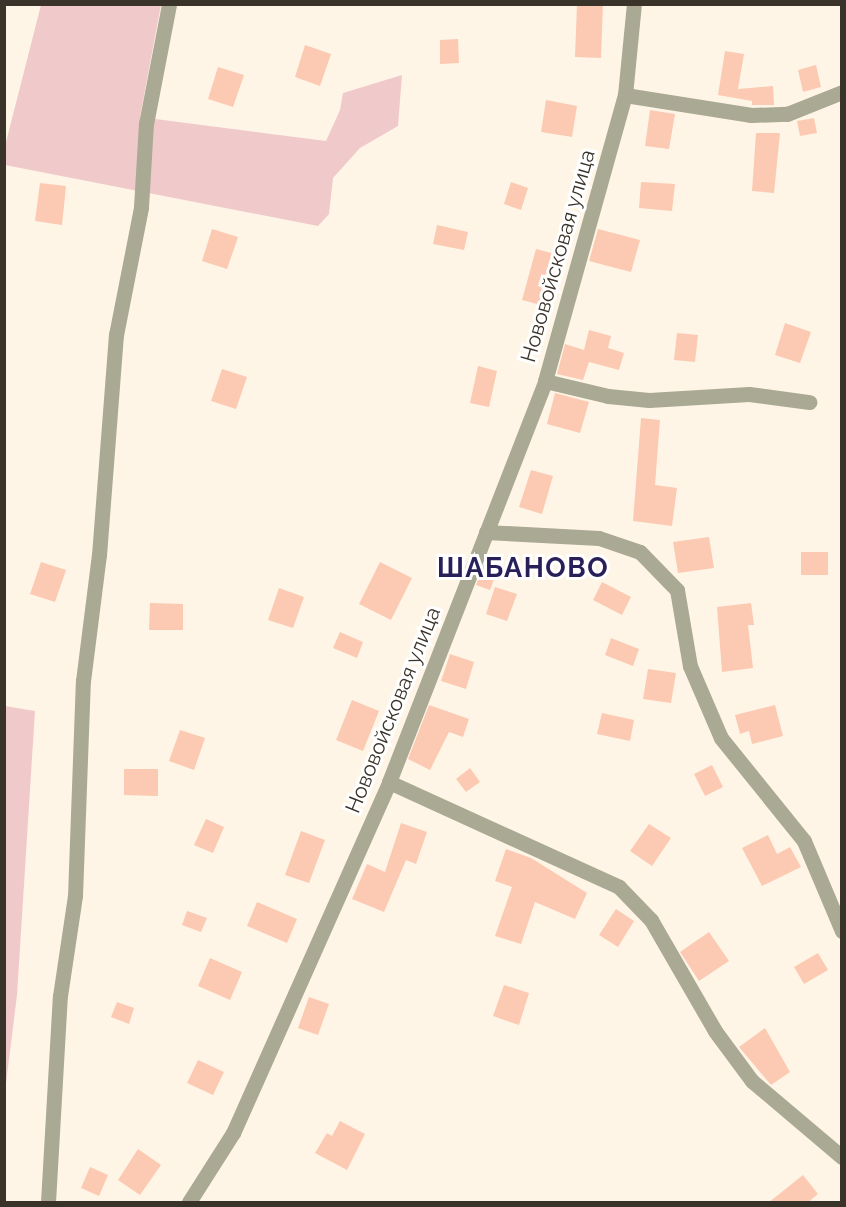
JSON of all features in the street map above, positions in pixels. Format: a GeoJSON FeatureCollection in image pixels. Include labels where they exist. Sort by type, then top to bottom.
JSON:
{"type":"FeatureCollection","features":[{"type":"Feature","properties":{"kind":"street"},"geometry":{"type":"LineString","coordinates":[[48,1203],[60,996],[75,896],[83,681],[99,555],[116,335],[141,207],[146,124],[169,4]]}},
{"type":"Feature","properties":{"kind":"street","name":"Нововойсковая улица"},"geometry":{"type":"LineString","coordinates":[[189,1203],[233,1133],[389,782],[545,381],[625,95],[634,4]]}},
{"type":"Feature","properties":{"kind":"street"},"geometry":{"type":"LineString","coordinates":[[625,95],[752,115],[787,114],[842,92]]}},
{"type":"Feature","properties":{"kind":"street"},"geometry":{"type":"LineString","coordinates":[[545,381],[608,396],[649,400],[749,394],[809,402]]}},
{"type":"Feature","properties":{"kind":"street"},"geometry":{"type":"LineString","coordinates":[[486,532],[598,538],[640,552],[677,590],[690,666],[721,738],[804,840],[842,932]]}},
{"type":"Feature","properties":{"kind":"street"},"geometry":{"type":"LineString","coordinates":[[389,782],[619,887],[651,920],[715,1031],[753,1081],[842,1157]]}},
{"type":"Feature","properties":{"kind":"shaded area"},"geometry":{"type":"Polygon","coordinates":[[[41,5],[161,5],[140,117],[326,141],[340,110],[343,93],[402,75],[398,126],[360,148],[333,178],[329,214],[318,226],[5,165],[5,146],[41,5]]]}},
{"type":"Feature","properties":{"kind":"shaded area"},"geometry":{"type":"Polygon","coordinates":[[[5,706],[35,711],[17,995],[5,1092],[5,706]]]}},
{"type":"Feature","properties":{"kind":"building"},"geometry":{"type":"Polygon","coordinates":[[[577,4],[603,4],[601,58],[575,57],[577,4]]]}},
{"type":"Feature","properties":{"kind":"building"},"geometry":{"type":"Polygon","coordinates":[[[458,39],[459,63],[440,64],[440,40],[458,39]]]}},
{"type":"Feature","properties":{"kind":"building"},"geometry":{"type":"Polygon","coordinates":[[[305,45],[331,54],[320,86],[295,77],[305,45]]]}},
{"type":"Feature","properties":{"kind":"building"},"geometry":{"type":"Polygon","coordinates":[[[725,51],[744,54],[738,89],[773,86],[774,105],[752,105],[752,101],[718,95],[725,51]]]}},
{"type":"Feature","properties":{"kind":"building"},"geometry":{"type":"Polygon","coordinates":[[[816,65],[821,87],[803,92],[798,70],[816,65]]]}},
{"type":"Feature","properties":{"kind":"building"},"geometry":{"type":"Polygon","coordinates":[[[218,67],[244,75],[233,107],[208,99],[218,67]]]}},
{"type":"Feature","properties":{"kind":"building"},"geometry":{"type":"Polygon","coordinates":[[[546,100],[577,106],[572,137],[541,132],[546,100]]]}},
{"type":"Feature","properties":{"kind":"building"},"geometry":{"type":"Polygon","coordinates":[[[650,110],[675,114],[669,149],[645,146],[650,110]]]}},
{"type":"Feature","properties":{"kind":"building"},"geometry":{"type":"Polygon","coordinates":[[[814,118],[817,133],[800,136],[797,121],[814,118]]]}},
{"type":"Feature","properties":{"kind":"building"},"geometry":{"type":"Polygon","coordinates":[[[756,133],[780,133],[774,193],[752,191],[756,133]]]}},
{"type":"Feature","properties":{"kind":"building"},"geometry":{"type":"Polygon","coordinates":[[[511,182],[528,188],[521,210],[504,204],[511,182]]]}},
{"type":"Feature","properties":{"kind":"building"},"geometry":{"type":"Polygon","coordinates":[[[641,182],[675,184],[672,211],[639,208],[641,182]]]}},
{"type":"Feature","properties":{"kind":"building"},"geometry":{"type":"Polygon","coordinates":[[[40,183],[66,186],[62,225],[35,221],[40,183]]]}},
{"type":"Feature","properties":{"kind":"building"},"geometry":{"type":"Polygon","coordinates":[[[437,225],[468,232],[464,250],[433,244],[437,225]]]}},
{"type":"Feature","properties":{"kind":"building"},"geometry":{"type":"Polygon","coordinates":[[[212,229],[238,237],[227,269],[202,261],[212,229]]]}},
{"type":"Feature","properties":{"kind":"building"},"geometry":{"type":"Polygon","coordinates":[[[598,229],[640,240],[631,272],[589,261],[598,229]]]}},
{"type":"Feature","properties":{"kind":"building"},"geometry":{"type":"Polygon","coordinates":[[[536,249],[555,254],[541,305],[522,300],[536,249]]]}},
{"type":"Feature","properties":{"kind":"building"},"geometry":{"type":"Polygon","coordinates":[[[785,323],[811,332],[800,363],[775,355],[785,323]]]}},
{"type":"Feature","properties":{"kind":"building"},"geometry":{"type":"Polygon","coordinates":[[[589,330],[611,336],[608,348],[624,353],[619,370],[589,362],[583,380],[557,374],[565,344],[584,350],[589,330]]]}},
{"type":"Feature","properties":{"kind":"building"},"geometry":{"type":"Polygon","coordinates":[[[677,333],[698,335],[695,362],[674,360],[677,333]]]}},
{"type":"Feature","properties":{"kind":"building"},"geometry":{"type":"Polygon","coordinates":[[[478,366],[497,371],[489,407],[470,403],[478,366]]]}},
{"type":"Feature","properties":{"kind":"building"},"geometry":{"type":"Polygon","coordinates":[[[222,369],[247,377],[236,409],[211,401],[222,369]]]}},
{"type":"Feature","properties":{"kind":"building"},"geometry":{"type":"Polygon","coordinates":[[[555,393],[589,402],[580,433],[547,424],[555,393]]]}},
{"type":"Feature","properties":{"kind":"building"},"geometry":{"type":"Polygon","coordinates":[[[641,418],[660,420],[655,485],[677,488],[672,526],[633,521],[641,418]]]}},
{"type":"Feature","properties":{"kind":"building"},"geometry":{"type":"Polygon","coordinates":[[[531,470],[553,476],[542,514],[519,507],[531,470]]]}},
{"type":"Feature","properties":{"kind":"building"},"geometry":{"type":"Polygon","coordinates":[[[709,537],[714,568],[678,573],[673,542],[709,537]]]}},
{"type":"Feature","properties":{"kind":"building"},"geometry":{"type":"Polygon","coordinates":[[[801,552],[828,552],[828,575],[801,575],[801,552]]]}},
{"type":"Feature","properties":{"kind":"building"},"geometry":{"type":"Polygon","coordinates":[[[486,558],[500,563],[490,590],[476,585],[486,558]]]}},
{"type":"Feature","properties":{"kind":"building"},"geometry":{"type":"Polygon","coordinates":[[[41,562],[66,570],[55,602],[30,594],[41,562]]]}},
{"type":"Feature","properties":{"kind":"building"},"geometry":{"type":"Polygon","coordinates":[[[380,562],[412,578],[391,620],[359,604],[380,562]]]}},
{"type":"Feature","properties":{"kind":"building"},"geometry":{"type":"Polygon","coordinates":[[[602,582],[631,597],[622,615],[593,600],[602,582]]]}},
{"type":"Feature","properties":{"kind":"building"},"geometry":{"type":"Polygon","coordinates":[[[495,587],[517,594],[507,621],[486,614],[495,587]]]}},
{"type":"Feature","properties":{"kind":"building"},"geometry":{"type":"Polygon","coordinates":[[[279,588],[304,597],[293,628],[268,620],[279,588]]]}},
{"type":"Feature","properties":{"kind":"building"},"geometry":{"type":"Polygon","coordinates":[[[150,603],[183,604],[183,630],[149,630],[150,603]]]}},
{"type":"Feature","properties":{"kind":"building"},"geometry":{"type":"Polygon","coordinates":[[[751,603],[754,625],[748,625],[753,668],[722,672],[717,607],[751,603]]]}},
{"type":"Feature","properties":{"kind":"building"},"geometry":{"type":"Polygon","coordinates":[[[340,632],[363,642],[357,658],[333,648],[340,632]]]}},
{"type":"Feature","properties":{"kind":"building"},"geometry":{"type":"Polygon","coordinates":[[[611,638],[639,649],[633,666],[605,655],[611,638]]]}},
{"type":"Feature","properties":{"kind":"building"},"geometry":{"type":"Polygon","coordinates":[[[450,654],[474,662],[466,689],[441,681],[450,654]]]}},
{"type":"Feature","properties":{"kind":"building"},"geometry":{"type":"Polygon","coordinates":[[[648,669],[676,673],[671,703],[643,699],[648,669]]]}},
{"type":"Feature","properties":{"kind":"building"},"geometry":{"type":"Polygon","coordinates":[[[352,700],[379,711],[363,751],[336,740],[352,700]]]}},
{"type":"Feature","properties":{"kind":"building"},"geometry":{"type":"Polygon","coordinates":[[[429,705],[469,719],[463,737],[449,732],[430,770],[408,759],[429,705]]]}},
{"type":"Feature","properties":{"kind":"building"},"geometry":{"type":"Polygon","coordinates":[[[775,705],[783,736],[752,744],[749,731],[740,734],[735,715],[775,705]]]}},
{"type":"Feature","properties":{"kind":"building"},"geometry":{"type":"Polygon","coordinates":[[[602,713],[634,720],[630,741],[597,734],[602,713]]]}},
{"type":"Feature","properties":{"kind":"building"},"geometry":{"type":"Polygon","coordinates":[[[180,730],[205,738],[194,770],[169,761],[180,730]]]}},
{"type":"Feature","properties":{"kind":"building"},"geometry":{"type":"Polygon","coordinates":[[[712,765],[723,787],[705,796],[694,774],[712,765]]]}},
{"type":"Feature","properties":{"kind":"building"},"geometry":{"type":"Polygon","coordinates":[[[470,768],[480,782],[466,792],[456,779],[470,768]]]}},
{"type":"Feature","properties":{"kind":"building"},"geometry":{"type":"Polygon","coordinates":[[[124,769],[158,769],[158,796],[124,795],[124,769]]]}},
{"type":"Feature","properties":{"kind":"building"},"geometry":{"type":"Polygon","coordinates":[[[206,819],[224,827],[213,853],[194,845],[206,819]]]}},
{"type":"Feature","properties":{"kind":"building"},"geometry":{"type":"Polygon","coordinates":[[[401,823],[427,832],[416,864],[406,860],[384,912],[352,899],[367,864],[385,872],[401,823]]]}},
{"type":"Feature","properties":{"kind":"building"},"geometry":{"type":"Polygon","coordinates":[[[649,824],[671,838],[652,866],[630,851],[649,824]]]}},
{"type":"Feature","properties":{"kind":"building"},"geometry":{"type":"Polygon","coordinates":[[[301,831],[325,840],[309,883],[285,875],[301,831]]]}},
{"type":"Feature","properties":{"kind":"building"},"geometry":{"type":"Polygon","coordinates":[[[768,835],[777,854],[790,847],[801,867],[762,886],[742,848],[768,835]]]}},
{"type":"Feature","properties":{"kind":"building"},"geometry":{"type":"Polygon","coordinates":[[[506,849],[531,858],[587,893],[575,919],[535,902],[521,944],[495,936],[512,887],[495,881],[506,849]]]}},
{"type":"Feature","properties":{"kind":"building"},"geometry":{"type":"Polygon","coordinates":[[[257,902],[297,919],[287,943],[247,926],[257,902]]]}},
{"type":"Feature","properties":{"kind":"building"},"geometry":{"type":"Polygon","coordinates":[[[616,909],[634,921],[618,947],[599,935],[616,909]]]}},
{"type":"Feature","properties":{"kind":"building"},"geometry":{"type":"Polygon","coordinates":[[[187,911],[207,918],[201,932],[182,925],[187,911]]]}},
{"type":"Feature","properties":{"kind":"building"},"geometry":{"type":"Polygon","coordinates":[[[709,932],[729,961],[699,981],[680,952],[709,932]]]}},
{"type":"Feature","properties":{"kind":"building"},"geometry":{"type":"Polygon","coordinates":[[[818,953],[828,970],[804,984],[794,967],[818,953]]]}},
{"type":"Feature","properties":{"kind":"building"},"geometry":{"type":"Polygon","coordinates":[[[210,958],[242,972],[230,1000],[198,986],[210,958]]]}},
{"type":"Feature","properties":{"kind":"building"},"geometry":{"type":"Polygon","coordinates":[[[504,985],[529,993],[519,1025],[493,1016],[504,985]]]}},
{"type":"Feature","properties":{"kind":"building"},"geometry":{"type":"Polygon","coordinates":[[[309,997],[329,1004],[318,1035],[298,1028],[309,997]]]}},
{"type":"Feature","properties":{"kind":"building"},"geometry":{"type":"Polygon","coordinates":[[[117,1002],[134,1008],[129,1024],[111,1017],[117,1002]]]}},
{"type":"Feature","properties":{"kind":"building"},"geometry":{"type":"Polygon","coordinates":[[[765,1028],[790,1072],[771,1085],[739,1047],[765,1028]]]}},
{"type":"Feature","properties":{"kind":"building"},"geometry":{"type":"Polygon","coordinates":[[[198,1060],[224,1072],[213,1095],[187,1083],[198,1060]]]}},
{"type":"Feature","properties":{"kind":"building"},"geometry":{"type":"Polygon","coordinates":[[[340,1121],[365,1134],[347,1170],[315,1153],[327,1133],[332,1136],[340,1121]]]}},
{"type":"Feature","properties":{"kind":"building"},"geometry":{"type":"Polygon","coordinates":[[[138,1149],[161,1165],[140,1195],[118,1180],[138,1149]]]}},
{"type":"Feature","properties":{"kind":"building"},"geometry":{"type":"Polygon","coordinates":[[[90,1167],[108,1175],[99,1196],[81,1188],[90,1167]]]}},
{"type":"Feature","properties":{"kind":"building"},"geometry":{"type":"Polygon","coordinates":[[[803,1175],[818,1194],[807,1203],[768,1203],[803,1175]]]}},
{"type":"Feature","properties":{"kind":"district","name":"ШАБАНОВО"},"geometry":{"type":"Point","coordinates":[523,568]}}]}
